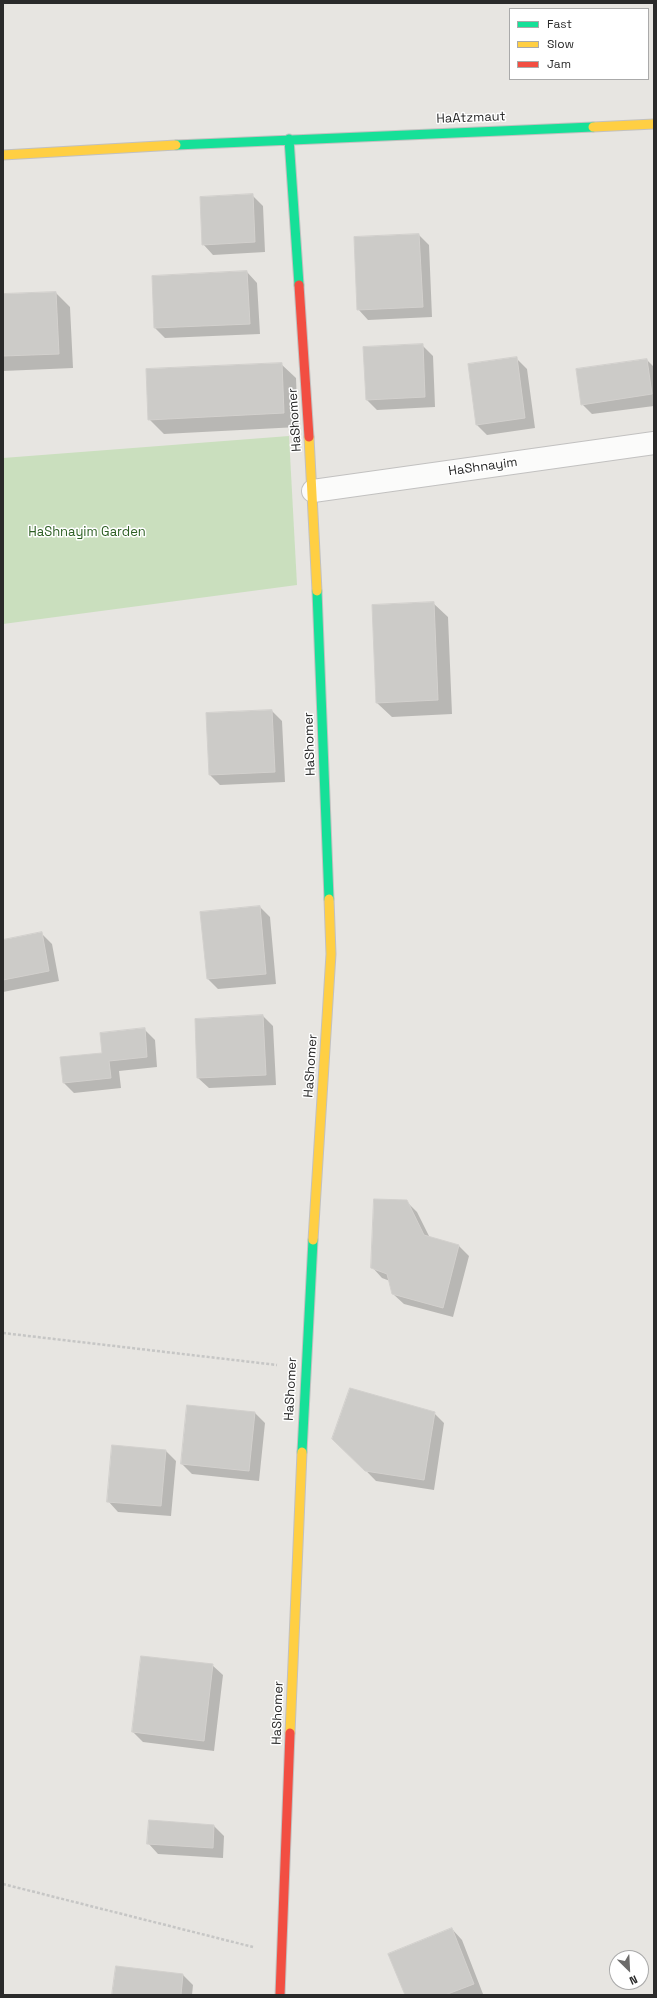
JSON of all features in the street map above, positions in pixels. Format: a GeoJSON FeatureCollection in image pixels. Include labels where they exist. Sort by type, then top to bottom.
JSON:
{"type":"FeatureCollection","features":[{"type":"Feature","properties":{"kind":"street","name":"HaAtzmaut"},"geometry":{"type":"LineString","coordinates":[[3,155],[289,139],[654,124]]}},
{"type":"Feature","properties":{"kind":"street","name":"HaShomer"},"geometry":{"type":"LineString","coordinates":[[280,1995],[305,1368],[331,954],[312,490],[289,139]]}},
{"type":"Feature","properties":{"kind":"street","name":"HaShnayim"},"geometry":{"type":"LineString","coordinates":[[312,490],[654,443]]}},
{"type":"Feature","properties":{"kind":"path"},"geometry":{"type":"LineString","coordinates":[[3,1332],[305,1368]]}},
{"type":"Feature","properties":{"kind":"path"},"geometry":{"type":"LineString","coordinates":[[3,1884],[282,1955]]}},
{"type":"Feature","properties":{"kind":"green space","name":"HaShnayim Garden"},"geometry":{"type":"Polygon","coordinates":[[[289,436],[297,585],[3,624],[3,458],[289,436]]]}},
{"type":"Feature","properties":{"kind":"building"},"geometry":{"type":"Polygon","coordinates":[[[253,194],[255,242],[202,245],[200,197],[253,194]]]}},
{"type":"Feature","properties":{"kind":"building"},"geometry":{"type":"Polygon","coordinates":[[[419,234],[423,307],[357,310],[354,237],[419,234]]]}},
{"type":"Feature","properties":{"kind":"building"},"geometry":{"type":"Polygon","coordinates":[[[247,271],[250,324],[154,328],[152,276],[247,271]]]}},
{"type":"Feature","properties":{"kind":"building"},"geometry":{"type":"Polygon","coordinates":[[[56,292],[59,354],[3,356],[3,294],[56,292]]]}},
{"type":"Feature","properties":{"kind":"building"},"geometry":{"type":"Polygon","coordinates":[[[423,344],[425,397],[366,400],[363,347],[423,344]]]}},
{"type":"Feature","properties":{"kind":"building"},"geometry":{"type":"Polygon","coordinates":[[[517,357],[525,418],[476,425],[468,364],[517,357]]]}},
{"type":"Feature","properties":{"kind":"building"},"geometry":{"type":"Polygon","coordinates":[[[647,359],[652,394],[581,405],[576,369],[647,359]]]}},
{"type":"Feature","properties":{"kind":"building"},"geometry":{"type":"Polygon","coordinates":[[[282,363],[284,413],[148,420],[146,369],[282,363]]]}},
{"type":"Feature","properties":{"kind":"building"},"geometry":{"type":"Polygon","coordinates":[[[434,602],[438,700],[376,703],[372,605],[434,602]]]}},
{"type":"Feature","properties":{"kind":"building"},"geometry":{"type":"Polygon","coordinates":[[[272,710],[275,772],[209,775],[206,713],[272,710]]]}},
{"type":"Feature","properties":{"kind":"building"},"geometry":{"type":"Polygon","coordinates":[[[260,906],[266,974],[207,979],[200,912],[260,906]]]}},
{"type":"Feature","properties":{"kind":"building"},"geometry":{"type":"Polygon","coordinates":[[[42,932],[49,971],[3,980],[3,940],[42,932]]]}},
{"type":"Feature","properties":{"kind":"building"},"geometry":{"type":"Polygon","coordinates":[[[263,1015],[266,1075],[197,1078],[195,1019],[263,1015]]]}},
{"type":"Feature","properties":{"kind":"building"},"geometry":{"type":"Polygon","coordinates":[[[145,1028],[147,1057],[109,1061],[111,1078],[63,1083],[60,1057],[102,1053],[100,1033],[145,1028]]]}},
{"type":"Feature","properties":{"kind":"building"},"geometry":{"type":"Polygon","coordinates":[[[374,1199],[407,1200],[424,1235],[459,1245],[443,1308],[392,1294],[387,1274],[371,1268],[374,1199]]]}},
{"type":"Feature","properties":{"kind":"building"},"geometry":{"type":"Polygon","coordinates":[[[350,1388],[435,1412],[424,1480],[365,1471],[332,1439],[350,1388]]]}},
{"type":"Feature","properties":{"kind":"building"},"geometry":{"type":"Polygon","coordinates":[[[187,1405],[255,1412],[249,1471],[181,1464],[187,1405]]]}},
{"type":"Feature","properties":{"kind":"building"},"geometry":{"type":"Polygon","coordinates":[[[112,1445],[166,1450],[161,1506],[107,1502],[112,1445]]]}},
{"type":"Feature","properties":{"kind":"building"},"geometry":{"type":"Polygon","coordinates":[[[141,1656],[213,1664],[204,1741],[132,1732],[141,1656]]]}},
{"type":"Feature","properties":{"kind":"building"},"geometry":{"type":"Polygon","coordinates":[[[149,1820],[214,1825],[213,1848],[147,1844],[149,1820]]]}},
{"type":"Feature","properties":{"kind":"building"},"geometry":{"type":"Polygon","coordinates":[[[452,1928],[474,1984],[445,1995],[405,1995],[388,1954],[452,1928]]]}},
{"type":"Feature","properties":{"kind":"building"},"geometry":{"type":"Polygon","coordinates":[[[116,1966],[183,1974],[181,1995],[112,1995],[116,1966]]]}},
{"type":"Feature","properties":{"kind":"traffic: fast"},"geometry":{"type":"LineString","coordinates":[[176,145],[593,127]]}},
{"type":"Feature","properties":{"kind":"traffic: fast"},"geometry":{"type":"LineString","coordinates":[[289,139],[299,285]]}},
{"type":"Feature","properties":{"kind":"traffic: fast"},"geometry":{"type":"LineString","coordinates":[[317,591],[329,899]]}},
{"type":"Feature","properties":{"kind":"traffic: fast"},"geometry":{"type":"LineString","coordinates":[[302,1452],[313,1240]]}},
{"type":"Feature","properties":{"kind":"traffic: slow"},"geometry":{"type":"LineString","coordinates":[[593,127],[654,124]]}},
{"type":"Feature","properties":{"kind":"traffic: slow"},"geometry":{"type":"LineString","coordinates":[[3,155],[176,145]]}},
{"type":"Feature","properties":{"kind":"traffic: slow"},"geometry":{"type":"LineString","coordinates":[[309,437],[317,591]]}},
{"type":"Feature","properties":{"kind":"traffic: slow"},"geometry":{"type":"LineString","coordinates":[[313,1240],[331,954],[329,899]]}},
{"type":"Feature","properties":{"kind":"traffic: slow"},"geometry":{"type":"LineString","coordinates":[[290,1733],[302,1452]]}},
{"type":"Feature","properties":{"kind":"traffic: jam"},"geometry":{"type":"LineString","coordinates":[[299,285],[309,437]]}},
{"type":"Feature","properties":{"kind":"traffic: jam"},"geometry":{"type":"LineString","coordinates":[[280,1995],[290,1733]]}}]}
